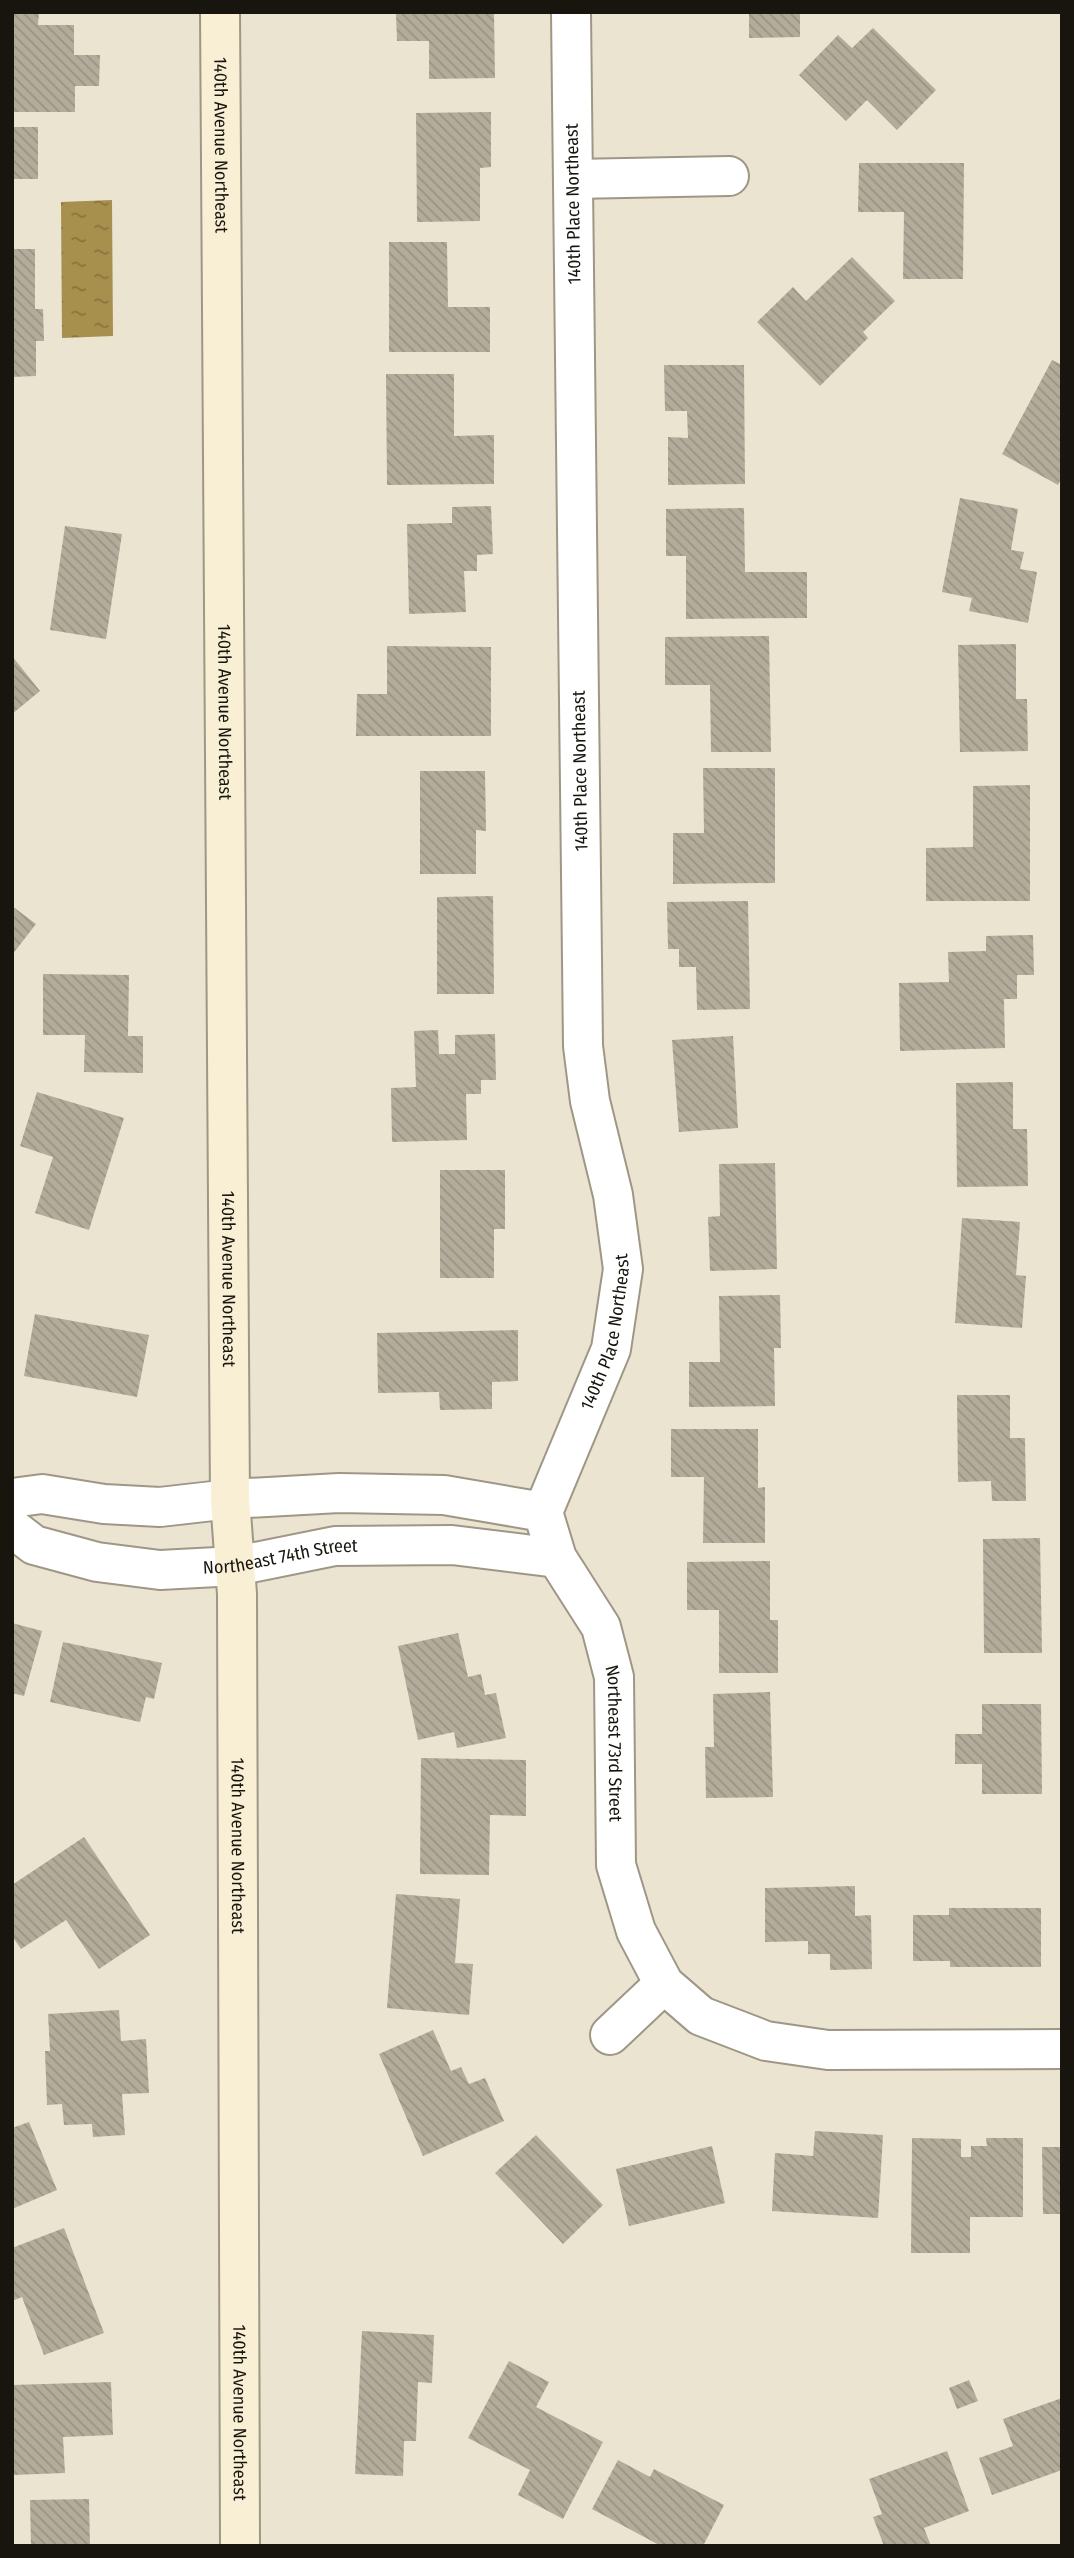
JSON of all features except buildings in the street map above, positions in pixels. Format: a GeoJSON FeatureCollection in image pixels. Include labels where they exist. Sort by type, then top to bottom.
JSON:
{"type":"FeatureCollection","features":[{"type":"Feature","properties":{"kind":"main road","name":"140th Avenue Northeast"},"geometry":{"type":"LineString","coordinates":[[220,12],[230,1500],[236,1566],[240,2546]]}},
{"type":"Feature","properties":{"kind":"street","name":"140th Place Northeast"},"geometry":{"type":"LineString","coordinates":[[543,1512],[611,1349],[623,1269],[612,1195],[590,1101],[583,1046],[571,12]]}},
{"type":"Feature","properties":{"kind":"street"},"geometry":{"type":"LineString","coordinates":[[573,179],[729,176]]}},
{"type":"Feature","properties":{"kind":"street"},"geometry":{"type":"LineString","coordinates":[[12,1498],[42,1494],[104,1504],[160,1507],[339,1493],[444,1495],[543,1512]]}},
{"type":"Feature","properties":{"kind":"street","name":"Northeast 73rd Street"},"geometry":{"type":"LineString","coordinates":[[543,1512],[557,1558],[601,1627],[614,1677],[616,1865],[636,1931],[664,1984],[701,2016],[766,2041],[828,2050],[1062,2049]]}},
{"type":"Feature","properties":{"kind":"street","name":"Northeast 74th Street"},"geometry":{"type":"LineString","coordinates":[[12,1528],[34,1545],[97,1562],[160,1570],[236,1566],[335,1546],[452,1545],[557,1558]]}},
{"type":"Feature","properties":{"kind":"street"},"geometry":{"type":"LineString","coordinates":[[610,2035],[664,1984]]}},
{"type":"Feature","properties":{"kind":"water"},"geometry":{"type":"Polygon","coordinates":[[[112,200],[113,336],[62,338],[61,202],[112,200]]]}}]}
